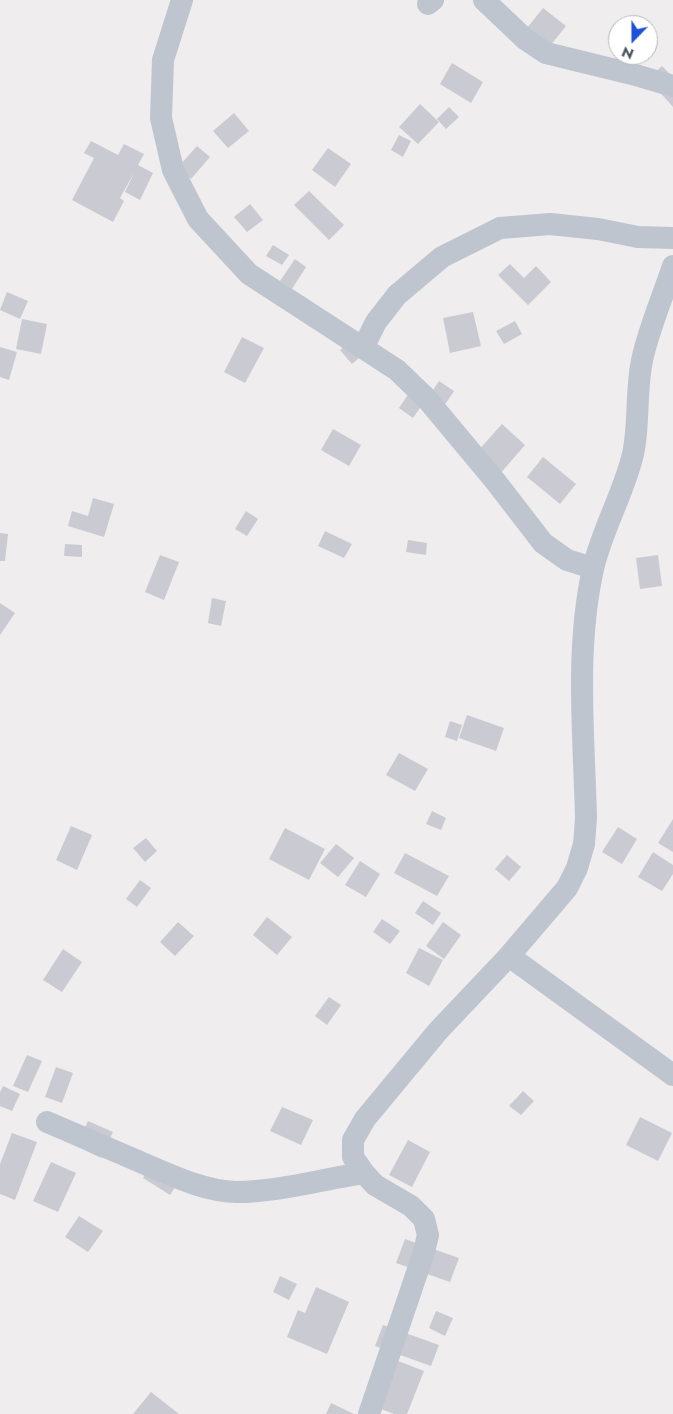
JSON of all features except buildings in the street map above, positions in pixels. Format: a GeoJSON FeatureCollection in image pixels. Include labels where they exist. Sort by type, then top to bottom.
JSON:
{"type":"FeatureCollection","features":[{"type":"Feature","properties":{"kind":"street"},"geometry":{"type":"LineString","coordinates":[[182,0],[162,60],[161,118],[174,170],[198,219],[250,274],[397,370],[426,398],[496,482],[543,543],[567,560],[593,568]]}},
{"type":"Feature","properties":{"kind":"street"},"geometry":{"type":"LineString","coordinates":[[484,0],[525,39],[546,53],[673,86]]}},
{"type":"Feature","properties":{"kind":"street"},"geometry":{"type":"LineString","coordinates":[[363,348],[376,322],[397,296],[442,257],[500,228],[550,224],[598,229],[638,237],[673,238]]}},
{"type":"Feature","properties":{"kind":"street"},"geometry":{"type":"LineString","coordinates":[[369,1414],[424,1252],[428,1235],[424,1219],[411,1206],[375,1185],[364,1173],[353,1157],[354,1140],[365,1119],[438,1031],[508,956],[567,888],[578,868],[584,844],[586,818],[582,651],[585,612],[593,568],[632,455],[643,357],[673,266]]}},
{"type":"Feature","properties":{"kind":"street"},"geometry":{"type":"LineString","coordinates":[[508,956],[673,1075]]}},
{"type":"Feature","properties":{"kind":"street"},"geometry":{"type":"LineString","coordinates":[[47,1122],[176,1177],[206,1187],[235,1192],[282,1189],[364,1173]]}}]}
